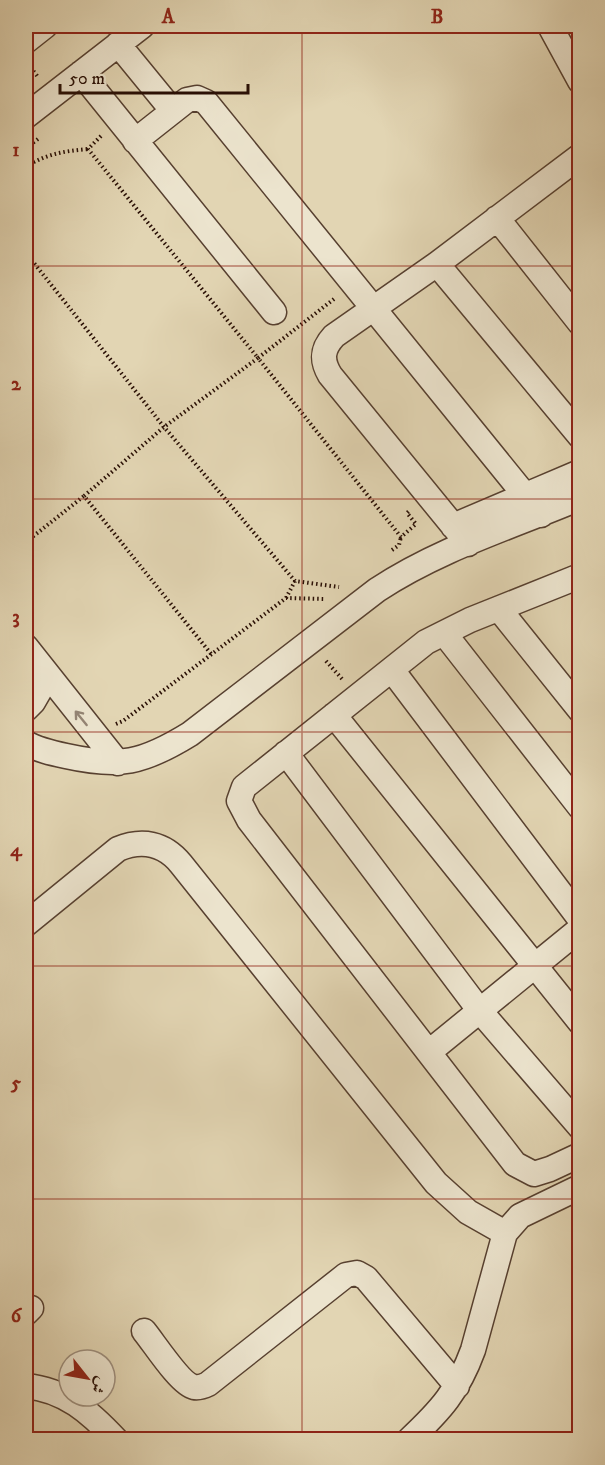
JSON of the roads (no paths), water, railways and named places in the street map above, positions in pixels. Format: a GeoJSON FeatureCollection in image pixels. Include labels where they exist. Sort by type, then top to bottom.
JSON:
{"type":"FeatureCollection","features":[{"type":"Feature","properties":{"kind":"lane"},"geometry":{"type":"LineString","coordinates":[[26,41],[45,26]]}},
{"type":"Feature","properties":{"kind":"lane"},"geometry":{"type":"LineString","coordinates":[[26,116],[142,26]]}},
{"type":"Feature","properties":{"kind":"lane"},"geometry":{"type":"LineString","coordinates":[[550,26],[579,81]]}},
{"type":"Feature","properties":{"kind":"lane"},"geometry":{"type":"LineString","coordinates":[[118,44],[172,110]]}},
{"type":"Feature","properties":{"kind":"lane"},"geometry":{"type":"LineString","coordinates":[[81,73],[273,312]]}},
{"type":"Feature","properties":{"kind":"lane"},"geometry":{"type":"LineString","coordinates":[[135,141],[187,100],[197,99],[206,102],[541,515]]}},
{"type":"Feature","properties":{"kind":"lane"},"geometry":{"type":"LineString","coordinates":[[468,544],[324,365],[323,354],[327,344],[334,336],[437,264],[579,156]]}},
{"type":"Feature","properties":{"kind":"lane"},"geometry":{"type":"LineString","coordinates":[[497,218],[579,323]]}},
{"type":"Feature","properties":{"kind":"lane"},"geometry":{"type":"LineString","coordinates":[[437,264],[579,436]]}},
{"type":"Feature","properties":{"kind":"lane"},"geometry":{"type":"LineString","coordinates":[[453,526],[579,472]]}},
{"type":"Feature","properties":{"kind":"lane"},"geometry":{"type":"LineString","coordinates":[[26,743],[45,751],[90,762],[118,763],[144,759],[190,734],[348,612],[405,572],[579,498]]}},
{"type":"Feature","properties":{"kind":"lane"},"geometry":{"type":"LineString","coordinates":[[578,579],[470,620],[426,642],[244,787],[239,801],[249,820],[515,1164],[534,1174],[579,1155]]}},
{"type":"Feature","properties":{"kind":"lane"},"geometry":{"type":"LineString","coordinates":[[499,609],[579,710]]}},
{"type":"Feature","properties":{"kind":"lane"},"geometry":{"type":"LineString","coordinates":[[444,633],[579,807]]}},
{"type":"Feature","properties":{"kind":"lane"},"geometry":{"type":"LineString","coordinates":[[29,636],[48,676],[118,763]]}},
{"type":"Feature","properties":{"kind":"lane"},"geometry":{"type":"LineString","coordinates":[[392,670],[579,919]]}},
{"type":"Feature","properties":{"kind":"lane"},"geometry":{"type":"LineString","coordinates":[[26,709],[33,702],[48,676]]}},
{"type":"Feature","properties":{"kind":"lane"},"geometry":{"type":"LineString","coordinates":[[334,715],[579,1022]]}},
{"type":"Feature","properties":{"kind":"lane"},"geometry":{"type":"LineString","coordinates":[[286,753],[480,1011],[579,1127]]}},
{"type":"Feature","properties":{"kind":"lane"},"geometry":{"type":"LineString","coordinates":[[26,924],[118,849],[126,845],[145,843],[165,849],[182,864],[436,1183],[468,1212],[505,1233]]}},
{"type":"Feature","properties":{"kind":"lane"},"geometry":{"type":"LineString","coordinates":[[429,1052],[579,929]]}},
{"type":"Feature","properties":{"kind":"lane"},"geometry":{"type":"LineString","coordinates":[[409,1440],[446,1403],[457,1386],[473,1350],[505,1233],[520,1216],[579,1187]]}},
{"type":"Feature","properties":{"kind":"lane"},"geometry":{"type":"LineString","coordinates":[[144,1331],[184,1382],[195,1387],[202,1387],[346,1275],[357,1273],[366,1278],[457,1386]]}},
{"type":"Feature","properties":{"kind":"lane"},"geometry":{"type":"LineString","coordinates":[[26,1386],[54,1392],[70,1399],[98,1420],[116,1440]]}}]}
